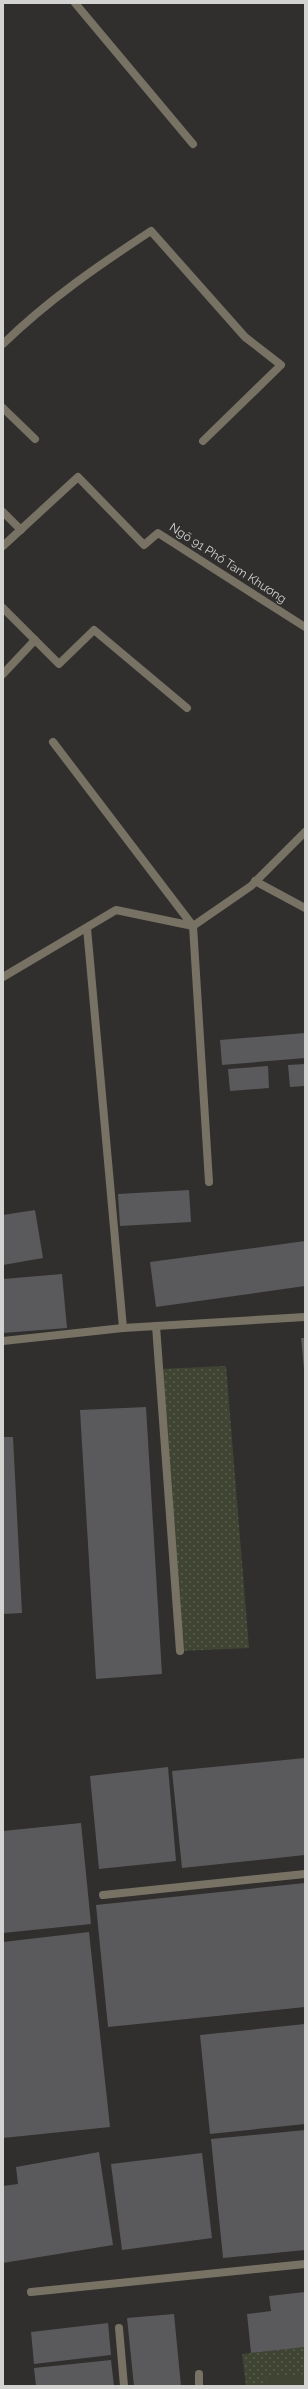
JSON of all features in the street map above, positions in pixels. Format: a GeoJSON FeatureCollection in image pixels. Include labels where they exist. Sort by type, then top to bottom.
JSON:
{"type":"FeatureCollection","features":[{"type":"Feature","properties":{"kind":"street"},"geometry":{"type":"LineString","coordinates":[[75,3],[193,144]]}},
{"type":"Feature","properties":{"kind":"street"},"geometry":{"type":"LineString","coordinates":[[3,344],[31,316],[67,289],[151,231],[245,336],[281,364],[203,441]]}},
{"type":"Feature","properties":{"kind":"street"},"geometry":{"type":"LineString","coordinates":[[3,408],[35,439]]}},
{"type":"Feature","properties":{"kind":"street","name":"Ngõ 91 Phố Tam Khương"},"geometry":{"type":"LineString","coordinates":[[21,530],[78,477],[144,545],[158,533],[305,627]]}},
{"type":"Feature","properties":{"kind":"street"},"geometry":{"type":"LineString","coordinates":[[3,512],[21,530],[3,546]]}},
{"type":"Feature","properties":{"kind":"street"},"geometry":{"type":"LineString","coordinates":[[3,608],[59,664],[94,630],[187,708]]}},
{"type":"Feature","properties":{"kind":"street"},"geometry":{"type":"LineString","coordinates":[[3,674],[35,640]]}},
{"type":"Feature","properties":{"kind":"street"},"geometry":{"type":"LineString","coordinates":[[53,742],[193,926],[209,1182]]}},
{"type":"Feature","properties":{"kind":"street"},"geometry":{"type":"LineString","coordinates":[[3,977],[116,910],[193,926],[255,882],[305,832]]}},
{"type":"Feature","properties":{"kind":"street"},"geometry":{"type":"LineString","coordinates":[[255,882],[305,908]]}},
{"type":"Feature","properties":{"kind":"street"},"geometry":{"type":"LineString","coordinates":[[87,928],[123,1328]]}},
{"type":"Feature","properties":{"kind":"street"},"geometry":{"type":"LineString","coordinates":[[3,1341],[123,1328],[305,1317]]}},
{"type":"Feature","properties":{"kind":"street"},"geometry":{"type":"LineString","coordinates":[[156,1326],[180,1651]]}},
{"type":"Feature","properties":{"kind":"street"},"geometry":{"type":"LineString","coordinates":[[103,1895],[305,1874]]}},
{"type":"Feature","properties":{"kind":"street"},"geometry":{"type":"LineString","coordinates":[[31,2292],[305,2264]]}},
{"type":"Feature","properties":{"kind":"street"},"geometry":{"type":"LineString","coordinates":[[119,2328],[124,2386]]}},
{"type":"Feature","properties":{"kind":"street"},"geometry":{"type":"LineString","coordinates":[[199,2374],[199,2386]]}},
{"type":"Feature","properties":{"kind":"green space"},"geometry":{"type":"Polygon","coordinates":[[[226,1366],[249,1648],[180,1651],[159,1369],[226,1366]]]}},
{"type":"Feature","properties":{"kind":"green space"},"geometry":{"type":"Polygon","coordinates":[[[305,2347],[305,2386],[246,2386],[242,2354],[305,2347]]]}},
{"type":"Feature","properties":{"kind":"green space"},"geometry":{"type":"Polygon","coordinates":[[[305,2374],[305,2386],[265,2386],[264,2378],[305,2374]]]}},
{"type":"Feature","properties":{"kind":"building"},"geometry":{"type":"Polygon","coordinates":[[[305,1033],[305,1058],[222,1065],[220,1040],[305,1033]]]}},
{"type":"Feature","properties":{"kind":"building"},"geometry":{"type":"Polygon","coordinates":[[[305,1064],[305,1086],[290,1087],[288,1065],[305,1064]]]}},
{"type":"Feature","properties":{"kind":"building"},"geometry":{"type":"Polygon","coordinates":[[[268,1066],[269,1088],[230,1091],[228,1069],[268,1066]]]}},
{"type":"Feature","properties":{"kind":"building"},"geometry":{"type":"Polygon","coordinates":[[[189,1190],[191,1222],[120,1226],[118,1194],[189,1190]]]}},
{"type":"Feature","properties":{"kind":"building"},"geometry":{"type":"Polygon","coordinates":[[[35,1210],[43,1258],[3,1265],[3,1215],[35,1210]]]}},
{"type":"Feature","properties":{"kind":"building"},"geometry":{"type":"Polygon","coordinates":[[[305,1241],[305,1286],[156,1307],[150,1262],[305,1241]]]}},
{"type":"Feature","properties":{"kind":"building"},"geometry":{"type":"Polygon","coordinates":[[[62,1274],[67,1328],[3,1333],[3,1279],[62,1274]]]}},
{"type":"Feature","properties":{"kind":"building"},"geometry":{"type":"Polygon","coordinates":[[[301,1338],[305,1338],[305,1369],[304,1369],[301,1338]]]}},
{"type":"Feature","properties":{"kind":"building"},"geometry":{"type":"Polygon","coordinates":[[[146,1407],[162,1674],[96,1679],[80,1410],[146,1407]]]}},
{"type":"Feature","properties":{"kind":"building"},"geometry":{"type":"Polygon","coordinates":[[[3,1437],[13,1437],[22,1613],[3,1614],[3,1437]]]}},
{"type":"Feature","properties":{"kind":"building"},"geometry":{"type":"Polygon","coordinates":[[[305,1758],[305,1855],[182,1868],[172,1771],[305,1758]]]}},
{"type":"Feature","properties":{"kind":"building"},"geometry":{"type":"Polygon","coordinates":[[[168,1767],[176,1861],[99,1869],[90,1776],[168,1767]]]}},
{"type":"Feature","properties":{"kind":"building"},"geometry":{"type":"Polygon","coordinates":[[[81,1823],[91,1924],[3,1933],[3,1831],[81,1823]]]}},
{"type":"Feature","properties":{"kind":"building"},"geometry":{"type":"Polygon","coordinates":[[[305,1883],[305,2007],[108,2027],[96,1905],[305,1883]]]}},
{"type":"Feature","properties":{"kind":"building"},"geometry":{"type":"Polygon","coordinates":[[[89,1932],[110,2127],[3,2138],[3,1942],[89,1932]]]}},
{"type":"Feature","properties":{"kind":"building"},"geometry":{"type":"Polygon","coordinates":[[[305,2024],[305,2124],[210,2134],[200,2035],[305,2024]]]}},
{"type":"Feature","properties":{"kind":"building"},"geometry":{"type":"Polygon","coordinates":[[[305,2130],[305,2250],[223,2258],[211,2139],[305,2130]]]}},
{"type":"Feature","properties":{"kind":"building"},"geometry":{"type":"Polygon","coordinates":[[[99,2152],[113,2245],[3,2263],[3,2186],[18,2184],[16,2167],[99,2152]]]}},
{"type":"Feature","properties":{"kind":"building"},"geometry":{"type":"Polygon","coordinates":[[[202,2153],[212,2238],[122,2250],[111,2164],[202,2153]]]}},
{"type":"Feature","properties":{"kind":"building"},"geometry":{"type":"Polygon","coordinates":[[[305,2292],[305,2347],[251,2353],[247,2314],[271,2311],[269,2296],[305,2292]]]}},
{"type":"Feature","properties":{"kind":"building"},"geometry":{"type":"Polygon","coordinates":[[[174,2314],[181,2386],[134,2386],[127,2318],[174,2314]]]}},
{"type":"Feature","properties":{"kind":"building"},"geometry":{"type":"Polygon","coordinates":[[[108,2323],[111,2355],[34,2364],[31,2332],[108,2323]]]}},
{"type":"Feature","properties":{"kind":"building"},"geometry":{"type":"Polygon","coordinates":[[[111,2360],[114,2386],[36,2386],[34,2368],[111,2360]]]}}]}
